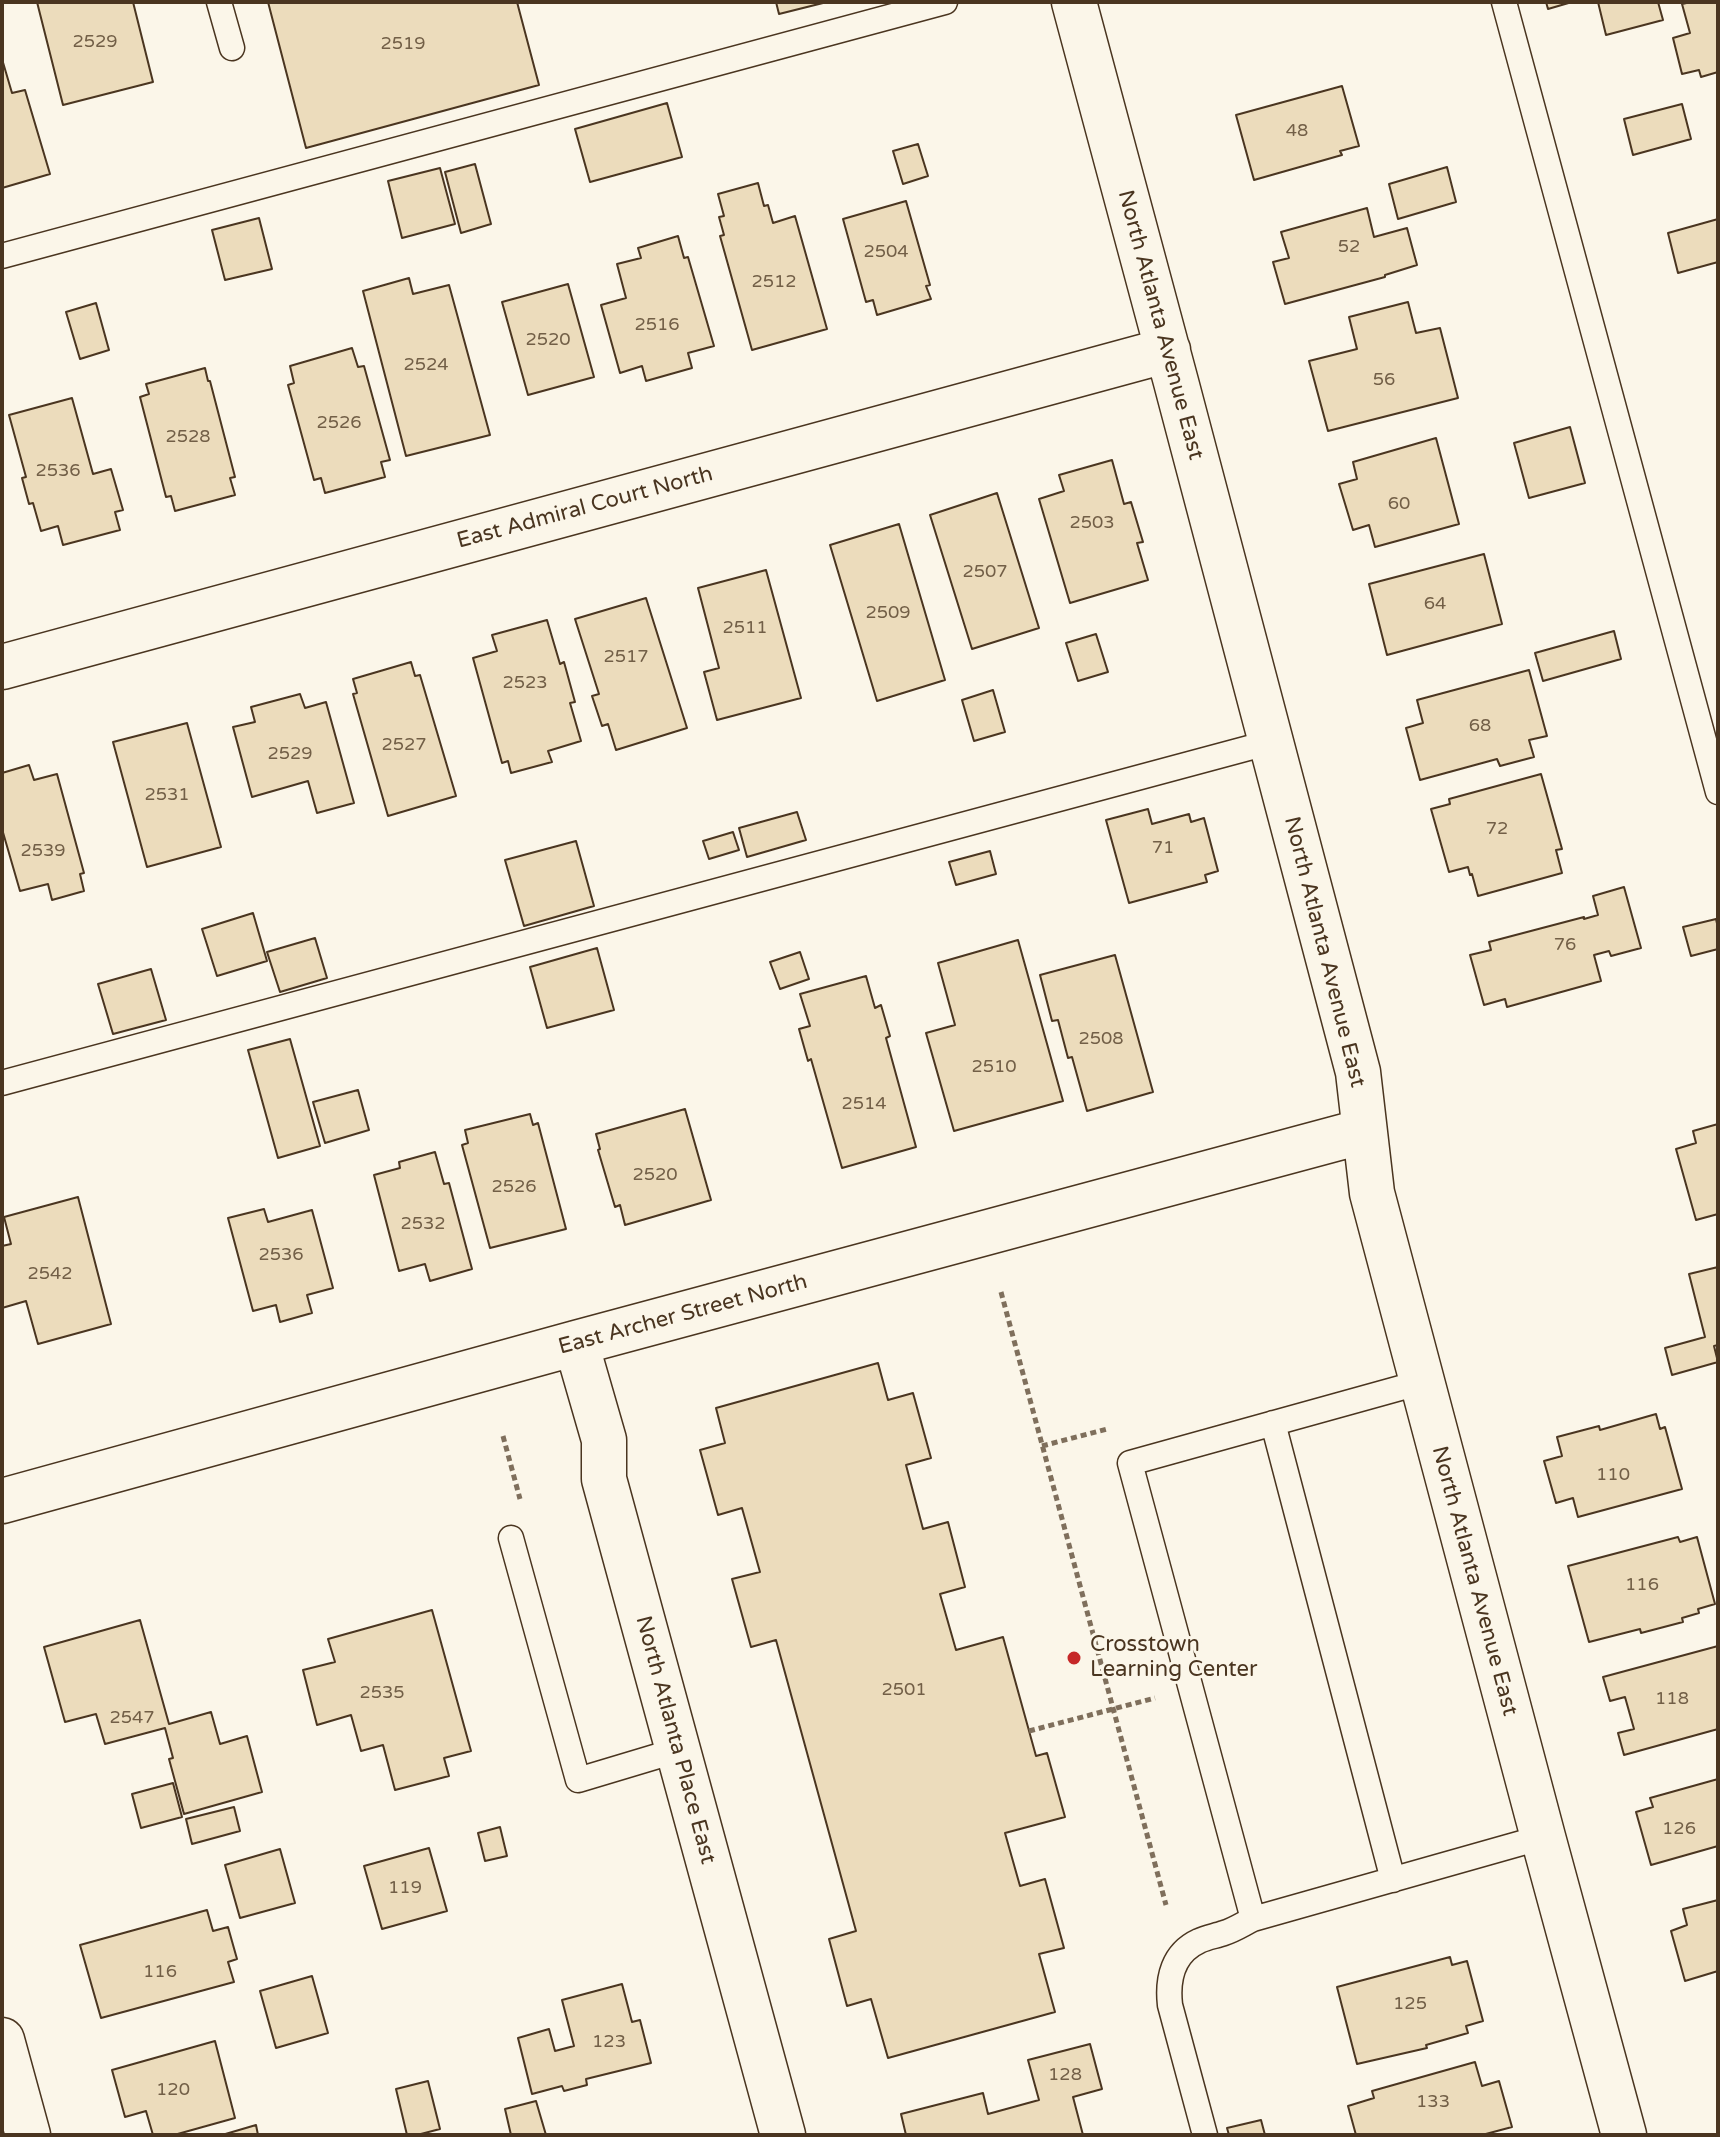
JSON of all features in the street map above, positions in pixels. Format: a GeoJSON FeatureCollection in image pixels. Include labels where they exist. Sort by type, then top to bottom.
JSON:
{"type":"FeatureCollection","features":[{"type":"Feature","properties":{"kind":"street","name":"North Atlanta Avenue East"},"geometry":{"type":"LineString","coordinates":[[1074,2],[1358,1072],[1372,1193],[1624,2135]]}},
{"type":"Feature","properties":{"kind":"street","name":"East Admiral Court North"},"geometry":{"type":"LineString","coordinates":[[2,667],[1168,350]]}},
{"type":"Feature","properties":{"kind":"street","name":"East Archer Street North"},"geometry":{"type":"LineString","coordinates":[[2,1501],[1364,1131]]}},
{"type":"Feature","properties":{"kind":"street","name":"North Atlanta Place East"},"geometry":{"type":"LineString","coordinates":[[576,1343],[604,1440],[604,1479],[783,2135]]}},
{"type":"Feature","properties":{"kind":"street"},"geometry":{"type":"LineString","coordinates":[[2,2040],[28,2135]]}},
{"type":"Feature","properties":{"kind":"lane"},"geometry":{"type":"LineString","coordinates":[[219,2],[232,48]]}},
{"type":"Feature","properties":{"kind":"lane"},"geometry":{"type":"LineString","coordinates":[[2,256],[945,2]]}},
{"type":"Feature","properties":{"kind":"lane"},"geometry":{"type":"LineString","coordinates":[[1504,2],[1718,792]]}},
{"type":"Feature","properties":{"kind":"lane"},"geometry":{"type":"LineString","coordinates":[[2,1083],[1271,742]]}},
{"type":"Feature","properties":{"kind":"lane"},"geometry":{"type":"LineString","coordinates":[[1253,1919],[1130,1463],[1422,1382]]}},
{"type":"Feature","properties":{"kind":"lane"},"geometry":{"type":"LineString","coordinates":[[1273,1423],[1393,1880]]}},
{"type":"Feature","properties":{"kind":"lane"},"geometry":{"type":"LineString","coordinates":[[511,1538],[578,1780],[678,1750]]}},
{"type":"Feature","properties":{"kind":"lane"},"geometry":{"type":"LineString","coordinates":[[1205,2135],[1168,1989],[1176,1960],[1187,1948],[1253,1919],[1543,1837]]}},
{"type":"Feature","properties":{"kind":"path"},"geometry":{"type":"LineString","coordinates":[[1001,1292],[1166,1905]]}},
{"type":"Feature","properties":{"kind":"path"},"geometry":{"type":"LineString","coordinates":[[503,1436],[522,1506],[511,1538]]}},
{"type":"Feature","properties":{"kind":"path"},"geometry":{"type":"LineString","coordinates":[[1029,1731],[1191,1688]]}},
{"type":"Feature","properties":{"kind":"building"},"geometry":{"type":"Polygon","coordinates":[[[37,2],[133,2],[153,82],[63,105],[37,2]]]}},
{"type":"Feature","properties":{"kind":"building"},"geometry":{"type":"Polygon","coordinates":[[[268,2],[517,2],[539,85],[306,148],[268,2]]]}},
{"type":"Feature","properties":{"kind":"building"},"geometry":{"type":"Polygon","coordinates":[[[776,2],[827,2],[779,14],[776,2]]]}},
{"type":"Feature","properties":{"kind":"building"},"geometry":{"type":"Polygon","coordinates":[[[1546,2],[1572,2],[1548,9],[1546,2]]]}},
{"type":"Feature","properties":{"kind":"building"},"geometry":{"type":"Polygon","coordinates":[[[1598,2],[1658,2],[1663,20],[1606,35],[1598,2]]]}},
{"type":"Feature","properties":{"kind":"building"},"geometry":{"type":"Polygon","coordinates":[[[1718,2],[1718,72],[1701,77],[1699,70],[1682,74],[1673,38],[1690,33],[1682,4],[1718,2]]]}},
{"type":"Feature","properties":{"kind":"building"},"geometry":{"type":"Polygon","coordinates":[[[2,59],[12,93],[25,90],[50,174],[2,188],[2,59]]]}},
{"type":"Feature","properties":{"kind":"building"},"geometry":{"type":"Polygon","coordinates":[[[1342,86],[1359,146],[1340,151],[1342,155],[1254,180],[1236,115],[1342,86]]]}},
{"type":"Feature","properties":{"kind":"building"},"geometry":{"type":"Polygon","coordinates":[[[667,103],[682,157],[590,182],[575,129],[667,103]]]}},
{"type":"Feature","properties":{"kind":"building"},"geometry":{"type":"Polygon","coordinates":[[[1682,104],[1691,139],[1633,155],[1624,119],[1682,104]]]}},
{"type":"Feature","properties":{"kind":"building"},"geometry":{"type":"Polygon","coordinates":[[[918,144],[928,176],[903,184],[893,151],[918,144]]]}},
{"type":"Feature","properties":{"kind":"building"},"geometry":{"type":"Polygon","coordinates":[[[475,164],[491,224],[461,233],[445,172],[475,164]]]}},
{"type":"Feature","properties":{"kind":"building"},"geometry":{"type":"Polygon","coordinates":[[[1447,167],[1456,202],[1398,219],[1389,184],[1447,167]]]}},
{"type":"Feature","properties":{"kind":"building"},"geometry":{"type":"Polygon","coordinates":[[[440,168],[455,224],[402,238],[388,181],[440,168]]]}},
{"type":"Feature","properties":{"kind":"building"},"geometry":{"type":"Polygon","coordinates":[[[758,183],[764,206],[768,205],[773,223],[795,216],[827,329],[752,350],[720,236],[724,235],[719,217],[724,216],[718,194],[758,183]]]}},
{"type":"Feature","properties":{"kind":"building"},"geometry":{"type":"Polygon","coordinates":[[[906,201],[930,285],[926,286],[931,299],[877,315],[873,300],[866,302],[843,219],[906,201]]]}},
{"type":"Feature","properties":{"kind":"building"},"geometry":{"type":"Polygon","coordinates":[[[1367,208],[1374,237],[1407,228],[1417,265],[1385,277],[1285,304],[1273,262],[1289,258],[1281,232],[1367,208]]]}},
{"type":"Feature","properties":{"kind":"building"},"geometry":{"type":"Polygon","coordinates":[[[259,218],[272,269],[225,280],[212,230],[259,218]]]}},
{"type":"Feature","properties":{"kind":"building"},"geometry":{"type":"Polygon","coordinates":[[[1718,219],[1718,262],[1678,273],[1668,233],[1718,219]]]}},
{"type":"Feature","properties":{"kind":"building"},"geometry":{"type":"Polygon","coordinates":[[[678,236],[684,258],[688,257],[714,346],[688,353],[692,368],[646,381],[642,366],[620,373],[601,305],[626,298],[617,264],[641,258],[638,248],[678,236]]]}},
{"type":"Feature","properties":{"kind":"building"},"geometry":{"type":"Polygon","coordinates":[[[409,278],[413,294],[449,285],[490,435],[406,456],[363,291],[409,278]]]}},
{"type":"Feature","properties":{"kind":"building"},"geometry":{"type":"Polygon","coordinates":[[[568,284],[594,377],[528,395],[502,302],[568,284]]]}},
{"type":"Feature","properties":{"kind":"building"},"geometry":{"type":"Polygon","coordinates":[[[1408,302],[1416,333],[1440,328],[1458,398],[1328,431],[1309,361],[1357,349],[1349,317],[1408,302]]]}},
{"type":"Feature","properties":{"kind":"building"},"geometry":{"type":"Polygon","coordinates":[[[96,303],[109,350],[80,359],[66,312],[96,303]]]}},
{"type":"Feature","properties":{"kind":"building"},"geometry":{"type":"Polygon","coordinates":[[[352,348],[358,367],[364,366],[390,460],[381,462],[385,477],[325,493],[321,478],[314,480],[288,385],[294,383],[290,366],[352,348]]]}},
{"type":"Feature","properties":{"kind":"building"},"geometry":{"type":"Polygon","coordinates":[[[205,368],[235,477],[230,478],[235,495],[175,511],[171,496],[166,497],[140,397],[149,394],[146,384],[205,368]]]}},
{"type":"Feature","properties":{"kind":"building"},"geometry":{"type":"Polygon","coordinates":[[[72,398],[93,474],[111,469],[123,510],[115,512],[120,530],[63,545],[58,526],[41,531],[33,503],[29,504],[22,478],[26,477],[9,415],[72,398]]]}},
{"type":"Feature","properties":{"kind":"building"},"geometry":{"type":"Polygon","coordinates":[[[1570,427],[1585,483],[1529,498],[1514,443],[1570,427]]]}},
{"type":"Feature","properties":{"kind":"building"},"geometry":{"type":"Polygon","coordinates":[[[1436,438],[1459,524],[1375,547],[1369,525],[1353,530],[1339,484],[1357,479],[1353,462],[1436,438]]]}},
{"type":"Feature","properties":{"kind":"building"},"geometry":{"type":"Polygon","coordinates":[[[1112,460],[1124,504],[1131,502],[1143,542],[1137,543],[1148,580],[1070,603],[1039,499],[1064,491],[1059,475],[1112,460]]]}},
{"type":"Feature","properties":{"kind":"building"},"geometry":{"type":"Polygon","coordinates":[[[997,493],[1039,628],[972,649],[930,515],[997,493]]]}},
{"type":"Feature","properties":{"kind":"building"},"geometry":{"type":"Polygon","coordinates":[[[899,524],[945,680],[877,701],[830,545],[899,524]]]}},
{"type":"Feature","properties":{"kind":"building"},"geometry":{"type":"Polygon","coordinates":[[[1484,554],[1502,624],[1387,655],[1369,584],[1484,554]]]}},
{"type":"Feature","properties":{"kind":"building"},"geometry":{"type":"Polygon","coordinates":[[[766,570],[801,698],[717,720],[704,672],[719,668],[698,588],[766,570]]]}},
{"type":"Feature","properties":{"kind":"building"},"geometry":{"type":"Polygon","coordinates":[[[646,598],[687,728],[616,750],[608,724],[602,726],[592,696],[599,694],[575,619],[646,598]]]}},
{"type":"Feature","properties":{"kind":"building"},"geometry":{"type":"Polygon","coordinates":[[[547,620],[560,664],[564,662],[575,702],[570,703],[581,741],[548,751],[552,762],[511,773],[508,761],[502,763],[473,658],[497,651],[492,635],[547,620]]]}},
{"type":"Feature","properties":{"kind":"building"},"geometry":{"type":"Polygon","coordinates":[[[1614,631],[1621,659],[1543,681],[1535,653],[1614,631]]]}},
{"type":"Feature","properties":{"kind":"building"},"geometry":{"type":"Polygon","coordinates":[[[1096,634],[1108,672],[1078,681],[1066,643],[1096,634]]]}},
{"type":"Feature","properties":{"kind":"building"},"geometry":{"type":"Polygon","coordinates":[[[411,662],[415,676],[420,675],[456,796],[388,816],[353,694],[357,693],[353,679],[411,662]]]}},
{"type":"Feature","properties":{"kind":"building"},"geometry":{"type":"Polygon","coordinates":[[[1529,670],[1547,736],[1529,740],[1534,757],[1500,766],[1497,759],[1420,780],[1406,728],[1423,723],[1417,700],[1529,670]]]}},
{"type":"Feature","properties":{"kind":"building"},"geometry":{"type":"Polygon","coordinates":[[[993,690],[1005,732],[974,741],[962,700],[993,690]]]}},
{"type":"Feature","properties":{"kind":"building"},"geometry":{"type":"Polygon","coordinates":[[[300,694],[305,708],[326,702],[354,803],[317,813],[308,781],[252,797],[233,727],[255,722],[251,707],[300,694]]]}},
{"type":"Feature","properties":{"kind":"building"},"geometry":{"type":"Polygon","coordinates":[[[187,723],[221,847],[147,867],[113,742],[187,723]]]}},
{"type":"Feature","properties":{"kind":"building"},"geometry":{"type":"Polygon","coordinates":[[[29,765],[34,780],[57,774],[84,873],[80,874],[84,891],[52,900],[48,884],[20,891],[2,829],[2,773],[29,765]]]}},
{"type":"Feature","properties":{"kind":"building"},"geometry":{"type":"Polygon","coordinates":[[[1541,774],[1562,849],[1556,850],[1562,873],[1478,896],[1468,867],[1449,872],[1431,809],[1450,804],[1449,799],[1541,774]]]}},
{"type":"Feature","properties":{"kind":"building"},"geometry":{"type":"Polygon","coordinates":[[[1148,809],[1152,824],[1189,814],[1191,822],[1204,818],[1218,871],[1205,875],[1207,882],[1129,903],[1106,820],[1148,809]]]}},
{"type":"Feature","properties":{"kind":"building"},"geometry":{"type":"Polygon","coordinates":[[[797,812],[806,840],[747,857],[739,828],[797,812]]]}},
{"type":"Feature","properties":{"kind":"building"},"geometry":{"type":"Polygon","coordinates":[[[733,832],[739,850],[709,859],[703,841],[733,832]]]}},
{"type":"Feature","properties":{"kind":"building"},"geometry":{"type":"Polygon","coordinates":[[[576,841],[594,906],[524,926],[505,860],[576,841]]]}},
{"type":"Feature","properties":{"kind":"building"},"geometry":{"type":"Polygon","coordinates":[[[990,851],[996,874],[956,885],[949,862],[990,851]]]}},
{"type":"Feature","properties":{"kind":"building"},"geometry":{"type":"Polygon","coordinates":[[[1624,887],[1641,948],[1611,956],[1609,951],[1594,955],[1601,981],[1507,1007],[1505,999],[1484,1005],[1470,955],[1491,950],[1489,942],[1598,915],[1593,896],[1624,887]]]}},
{"type":"Feature","properties":{"kind":"building"},"geometry":{"type":"Polygon","coordinates":[[[253,913],[267,961],[217,976],[202,929],[253,913]]]}},
{"type":"Feature","properties":{"kind":"building"},"geometry":{"type":"Polygon","coordinates":[[[1716,919],[1718,949],[1691,956],[1683,927],[1716,919]]]}},
{"type":"Feature","properties":{"kind":"building"},"geometry":{"type":"Polygon","coordinates":[[[315,938],[327,978],[280,992],[267,952],[315,938]]]}},
{"type":"Feature","properties":{"kind":"building"},"geometry":{"type":"Polygon","coordinates":[[[1018,940],[1063,1101],[954,1131],[926,1033],[955,1025],[938,963],[1018,940]]]}},
{"type":"Feature","properties":{"kind":"building"},"geometry":{"type":"Polygon","coordinates":[[[597,948],[614,1010],[547,1028],[530,967],[597,948]]]}},
{"type":"Feature","properties":{"kind":"building"},"geometry":{"type":"Polygon","coordinates":[[[800,952],[809,979],[780,989],[770,962],[800,952]]]}},
{"type":"Feature","properties":{"kind":"building"},"geometry":{"type":"Polygon","coordinates":[[[1115,955],[1153,1092],[1087,1111],[1058,1020],[1052,1021],[1040,975],[1115,955]]]}},
{"type":"Feature","properties":{"kind":"building"},"geometry":{"type":"Polygon","coordinates":[[[151,969],[166,1020],[113,1034],[98,984],[151,969]]]}},
{"type":"Feature","properties":{"kind":"building"},"geometry":{"type":"Polygon","coordinates":[[[866,976],[875,1008],[881,1005],[890,1036],[886,1038],[916,1147],[842,1168],[811,1059],[808,1061],[799,1029],[810,1026],[800,994],[866,976]]]}},
{"type":"Feature","properties":{"kind":"building"},"geometry":{"type":"Polygon","coordinates":[[[290,1039],[320,1146],[278,1158],[248,1050],[290,1039]]]}},
{"type":"Feature","properties":{"kind":"building"},"geometry":{"type":"Polygon","coordinates":[[[358,1090],[369,1130],[325,1143],[313,1102],[358,1090]]]}},
{"type":"Feature","properties":{"kind":"building"},"geometry":{"type":"Polygon","coordinates":[[[685,1109],[711,1200],[625,1225],[620,1205],[615,1207],[596,1134],[685,1109]]]}},
{"type":"Feature","properties":{"kind":"building"},"geometry":{"type":"Polygon","coordinates":[[[530,1114],[533,1125],[538,1123],[566,1229],[490,1248],[462,1145],[468,1143],[465,1130],[530,1114]]]}},
{"type":"Feature","properties":{"kind":"building"},"geometry":{"type":"Polygon","coordinates":[[[1718,1124],[1718,1214],[1696,1220],[1676,1149],[1696,1143],[1693,1131],[1718,1124]]]}},
{"type":"Feature","properties":{"kind":"building"},"geometry":{"type":"Polygon","coordinates":[[[435,1152],[444,1184],[449,1183],[472,1269],[430,1281],[425,1264],[399,1271],[374,1175],[400,1168],[399,1162],[435,1152]]]}},
{"type":"Feature","properties":{"kind":"building"},"geometry":{"type":"Polygon","coordinates":[[[78,1197],[111,1324],[38,1344],[26,1301],[2,1308],[2,1246],[11,1244],[4,1217],[78,1197]]]}},
{"type":"Feature","properties":{"kind":"building"},"geometry":{"type":"Polygon","coordinates":[[[264,1209],[268,1222],[312,1210],[333,1288],[307,1295],[312,1313],[280,1322],[276,1305],[253,1311],[228,1218],[264,1209]]]}},
{"type":"Feature","properties":{"kind":"building"},"geometry":{"type":"Polygon","coordinates":[[[1718,1267],[1718,1345],[1714,1346],[1718,1362],[1672,1375],[1665,1348],[1705,1337],[1689,1274],[1718,1267]]]}},
{"type":"Feature","properties":{"kind":"building"},"geometry":{"type":"Polygon","coordinates":[[[878,1363],[888,1400],[913,1393],[931,1458],[906,1465],[923,1529],[948,1522],[965,1587],[940,1594],[956,1650],[1003,1637],[1036,1756],[1047,1753],[1065,1817],[1005,1833],[1020,1886],[1045,1879],[1064,1948],[1039,1954],[1055,2012],[888,2058],[871,1999],[847,2006],[829,1939],[856,1931],[776,1640],[751,1647],[732,1579],[760,1572],[742,1508],[718,1515],[700,1450],[725,1443],[716,1408],[878,1363]]]}},
{"type":"Feature","properties":{"kind":"building"},"geometry":{"type":"Polygon","coordinates":[[[1656,1414],[1660,1429],[1665,1427],[1682,1489],[1578,1517],[1573,1498],[1556,1503],[1544,1461],[1562,1456],[1557,1437],[1599,1426],[1600,1430],[1656,1414]]]}},
{"type":"Feature","properties":{"kind":"building"},"geometry":{"type":"Polygon","coordinates":[[[1678,1537],[1680,1542],[1697,1537],[1715,1604],[1682,1618],[1683,1622],[1589,1642],[1568,1566],[1678,1537]]]}},
{"type":"Feature","properties":{"kind":"building"},"geometry":{"type":"Polygon","coordinates":[[[432,1610],[471,1751],[444,1758],[449,1776],[395,1790],[383,1745],[361,1751],[351,1715],[317,1725],[303,1670],[335,1662],[328,1639],[432,1610]]]}},
{"type":"Feature","properties":{"kind":"building"},"geometry":{"type":"Polygon","coordinates":[[[140,1620],[169,1724],[211,1712],[220,1744],[247,1736],[262,1792],[184,1814],[169,1759],[173,1758],[165,1728],[105,1744],[96,1714],[65,1722],[44,1647],[140,1620]]]}},
{"type":"Feature","properties":{"kind":"building"},"geometry":{"type":"Polygon","coordinates":[[[1718,1646],[1718,1729],[1624,1755],[1618,1733],[1634,1729],[1625,1697],[1610,1701],[1603,1677],[1718,1646]]]}},
{"type":"Feature","properties":{"kind":"building"},"geometry":{"type":"Polygon","coordinates":[[[1718,1779],[1718,1846],[1651,1865],[1636,1812],[1653,1807],[1650,1798],[1718,1779]]]}},
{"type":"Feature","properties":{"kind":"building"},"geometry":{"type":"Polygon","coordinates":[[[173,1783],[182,1817],[141,1828],[132,1794],[173,1783]]]}},
{"type":"Feature","properties":{"kind":"building"},"geometry":{"type":"Polygon","coordinates":[[[234,1807],[240,1831],[192,1844],[186,1819],[234,1807]]]}},
{"type":"Feature","properties":{"kind":"building"},"geometry":{"type":"Polygon","coordinates":[[[500,1827],[507,1856],[485,1861],[478,1833],[500,1827]]]}},
{"type":"Feature","properties":{"kind":"building"},"geometry":{"type":"Polygon","coordinates":[[[429,1848],[447,1911],[382,1929],[364,1866],[429,1848]]]}},
{"type":"Feature","properties":{"kind":"building"},"geometry":{"type":"Polygon","coordinates":[[[280,1849],[295,1903],[240,1918],[225,1865],[280,1849]]]}},
{"type":"Feature","properties":{"kind":"building"},"geometry":{"type":"Polygon","coordinates":[[[1718,1900],[1718,1971],[1685,1981],[1671,1931],[1687,1925],[1683,1909],[1718,1900]]]}},
{"type":"Feature","properties":{"kind":"building"},"geometry":{"type":"Polygon","coordinates":[[[207,1910],[213,1931],[228,1927],[237,1959],[228,1962],[234,1982],[101,2018],[80,1945],[207,1910]]]}},
{"type":"Feature","properties":{"kind":"building"},"geometry":{"type":"Polygon","coordinates":[[[1450,1957],[1452,1965],[1467,1961],[1483,2021],[1466,2026],[1468,2033],[1426,2045],[1427,2048],[1357,2064],[1337,1987],[1450,1957]]]}},
{"type":"Feature","properties":{"kind":"building"},"geometry":{"type":"Polygon","coordinates":[[[312,1976],[328,2033],[276,2048],[260,1991],[312,1976]]]}},
{"type":"Feature","properties":{"kind":"building"},"geometry":{"type":"Polygon","coordinates":[[[622,1984],[632,2022],[640,2020],[651,2063],[586,2079],[587,2085],[564,2091],[562,2086],[532,2094],[518,2038],[549,2029],[555,2051],[574,2046],[562,2000],[622,1984]]]}},
{"type":"Feature","properties":{"kind":"building"},"geometry":{"type":"Polygon","coordinates":[[[215,2041],[235,2118],[174,2135],[153,2135],[146,2111],[125,2117],[112,2070],[215,2041]]]}},
{"type":"Feature","properties":{"kind":"building"},"geometry":{"type":"Polygon","coordinates":[[[1090,2044],[1102,2089],[1073,2097],[1083,2135],[906,2135],[901,2114],[983,2093],[988,2114],[1039,2100],[1028,2060],[1090,2044]]]}},
{"type":"Feature","properties":{"kind":"building"},"geometry":{"type":"Polygon","coordinates":[[[1475,2062],[1482,2086],[1499,2081],[1512,2127],[1482,2135],[1356,2135],[1348,2106],[1374,2098],[1372,2091],[1475,2062]]]}},
{"type":"Feature","properties":{"kind":"building"},"geometry":{"type":"Polygon","coordinates":[[[428,2081],[440,2129],[407,2135],[396,2089],[428,2081]]]}},
{"type":"Feature","properties":{"kind":"building"},"geometry":{"type":"Polygon","coordinates":[[[536,2101],[546,2135],[511,2135],[505,2109],[536,2101]]]}},
{"type":"Feature","properties":{"kind":"building"},"geometry":{"type":"Polygon","coordinates":[[[1261,2120],[1265,2135],[1229,2135],[1227,2128],[1261,2120]]]}},
{"type":"Feature","properties":{"kind":"building"},"geometry":{"type":"Polygon","coordinates":[[[256,2125],[258,2135],[222,2135],[256,2125]]]}},
{"type":"Feature","properties":{"kind":"place","name":"Crosstown Learning Center"},"geometry":{"type":"Point","coordinates":[1074,1658]}}]}
